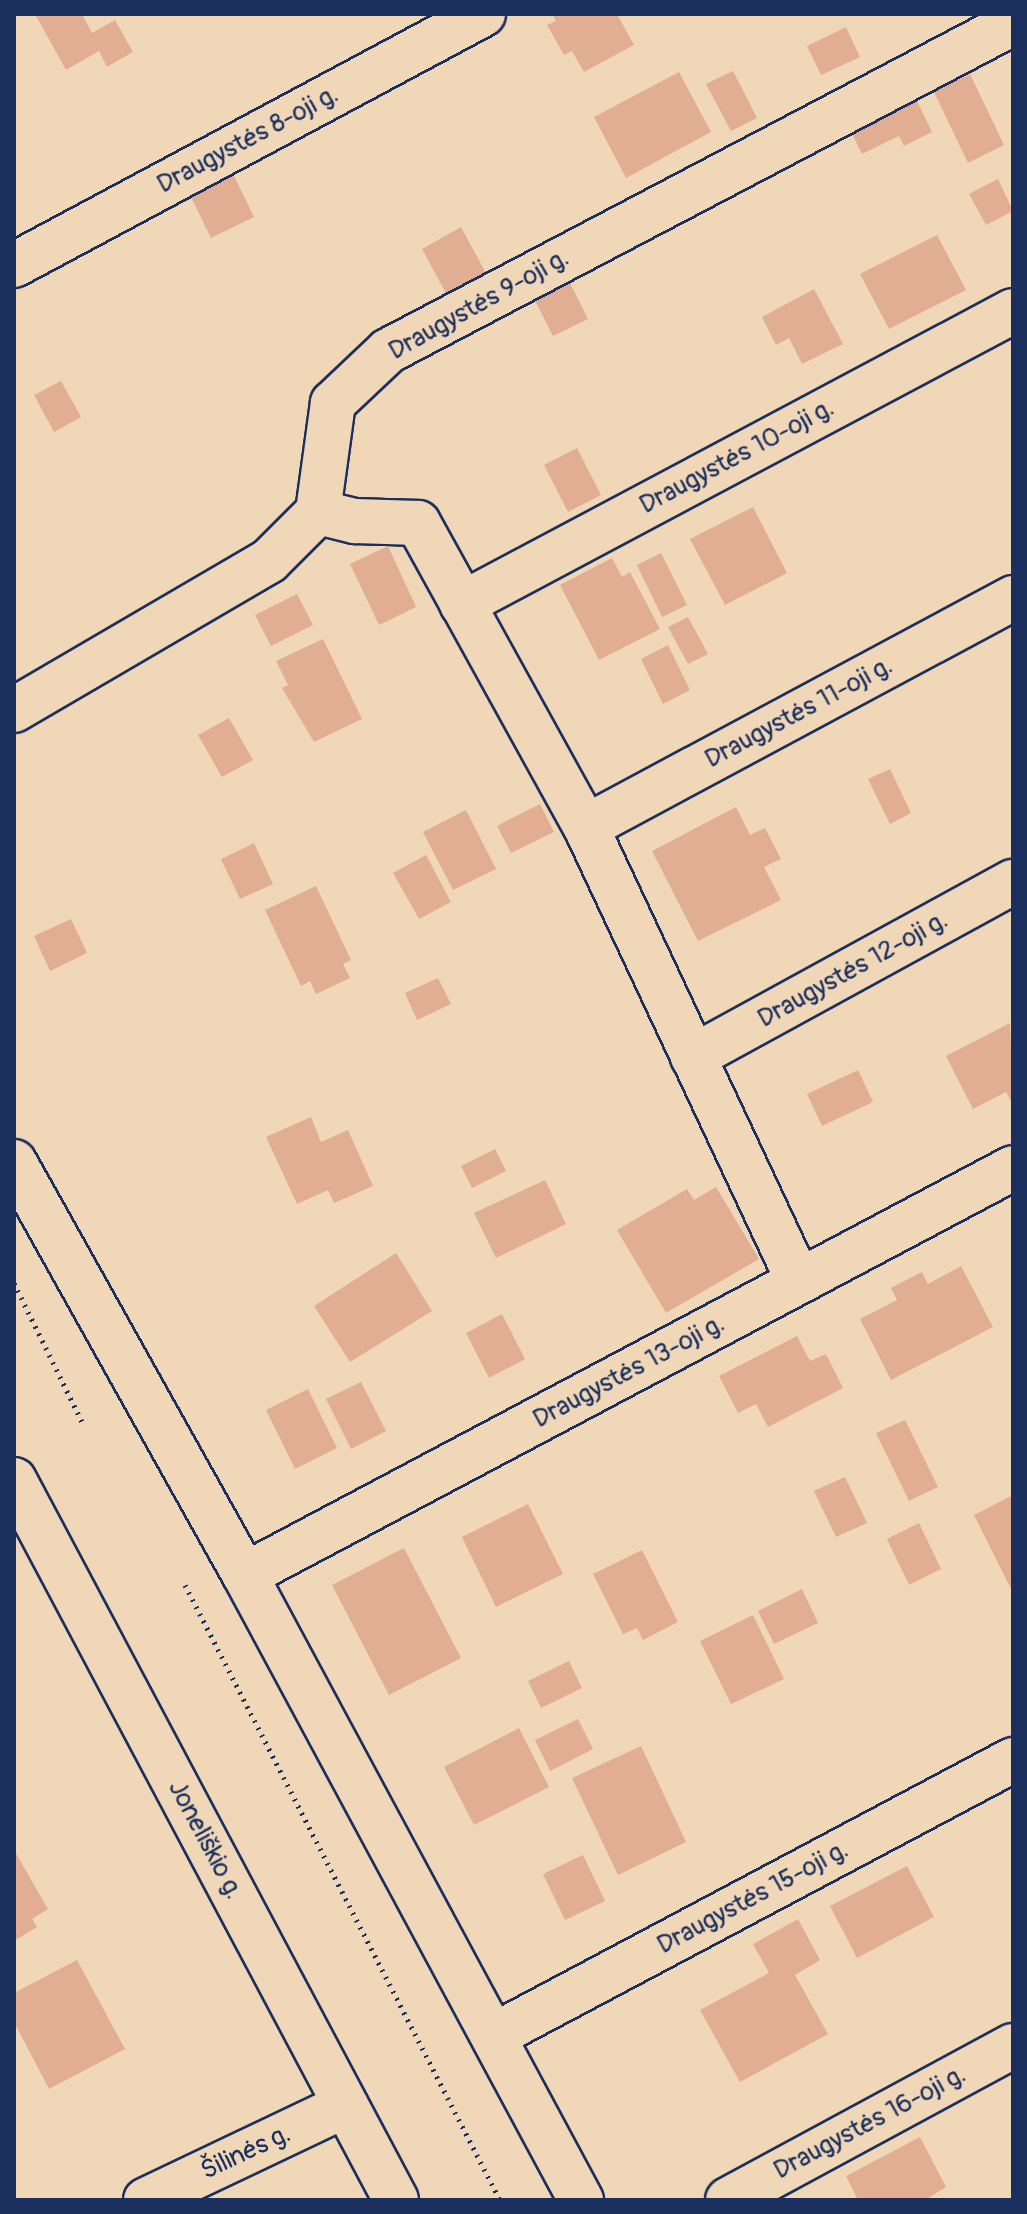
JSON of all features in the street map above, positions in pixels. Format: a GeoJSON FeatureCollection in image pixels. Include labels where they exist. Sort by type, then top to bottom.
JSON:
{"type":"FeatureCollection","features":[{"type":"Feature","properties":{"kind":"street","name":"Draugystės 8-oji g."},"geometry":{"type":"LineString","coordinates":[[14,265],[483,14]]}},
{"type":"Feature","properties":{"kind":"street","name":"Draugystės 9-oji g."},"geometry":{"type":"LineString","coordinates":[[318,512],[333,403],[388,351],[1013,23]]}},
{"type":"Feature","properties":{"kind":"street","name":"Draugystės 10-oji g."},"geometry":{"type":"LineString","coordinates":[[462,604],[1013,311]]}},
{"type":"Feature","properties":{"kind":"street"},"geometry":{"type":"LineString","coordinates":[[14,710],[269,561],[318,512],[355,521],[418,523],[586,827],[799,1282]]}},
{"type":"Feature","properties":{"kind":"street","name":"Draugystės 11-oji g."},"geometry":{"type":"LineString","coordinates":[[586,827],[1013,598]]}},
{"type":"Feature","properties":{"kind":"street","name":"Draugystės 12-oji g."},"geometry":{"type":"LineString","coordinates":[[693,1057],[1013,882]]}},
{"type":"Feature","properties":{"kind":"street"},"geometry":{"type":"LineString","coordinates":[[14,1162],[245,1575],[581,2200]]}},
{"type":"Feature","properties":{"kind":"street","name":"Draugystės 13-oji g."},"geometry":{"type":"LineString","coordinates":[[245,1575],[1013,1168]]}},
{"type":"Feature","properties":{"kind":"street","name":"Joneliškio g."},"geometry":{"type":"LineString","coordinates":[[14,1480],[396,2200]]}},
{"type":"Feature","properties":{"kind":"street","name":"Draugystės 15-oji g."},"geometry":{"type":"LineString","coordinates":[[493,2036],[1013,1760]]}},
{"type":"Feature","properties":{"kind":"street","name":"Draugystės 16-oji g."},"geometry":{"type":"LineString","coordinates":[[728,2200],[1013,2046]]}},
{"type":"Feature","properties":{"kind":"street","name":"Šilinės g."},"geometry":{"type":"LineString","coordinates":[[146,2200],[346,2105]]}},
{"type":"Feature","properties":{"kind":"path"},"geometry":{"type":"LineString","coordinates":[[14,1283],[82,1422]]}},
{"type":"Feature","properties":{"kind":"path"},"geometry":{"type":"LineString","coordinates":[[185,1585],[500,2200]]}},
{"type":"Feature","properties":{"kind":"building"},"geometry":{"type":"Polygon","coordinates":[[[35,14],[82,14],[92,33],[115,20],[133,52],[107,67],[99,51],[66,70],[35,14]]]}},
{"type":"Feature","properties":{"kind":"building"},"geometry":{"type":"Polygon","coordinates":[[[552,14],[617,14],[634,45],[584,72],[572,51],[564,55],[547,25],[556,21],[552,14]]]}},
{"type":"Feature","properties":{"kind":"building"},"geometry":{"type":"Polygon","coordinates":[[[846,27],[860,57],[821,75],[807,46],[846,27]]]}},
{"type":"Feature","properties":{"kind":"building"},"geometry":{"type":"Polygon","coordinates":[[[733,71],[757,118],[731,131],[706,84],[733,71]]]}},
{"type":"Feature","properties":{"kind":"building"},"geometry":{"type":"Polygon","coordinates":[[[679,72],[711,132],[626,178],[594,117],[679,72]]]}},
{"type":"Feature","properties":{"kind":"building"},"geometry":{"type":"Polygon","coordinates":[[[970,74],[1004,145],[968,163],[934,92],[970,74]]]}},
{"type":"Feature","properties":{"kind":"building"},"geometry":{"type":"Polygon","coordinates":[[[888,100],[894,113],[917,101],[932,132],[904,146],[899,136],[862,154],[846,121],[888,100]]]}},
{"type":"Feature","properties":{"kind":"building"},"geometry":{"type":"Polygon","coordinates":[[[233,174],[254,217],[211,238],[190,195],[233,174]]]}},
{"type":"Feature","properties":{"kind":"building"},"geometry":{"type":"Polygon","coordinates":[[[998,179],[1013,211],[986,225],[969,194],[998,179]]]}},
{"type":"Feature","properties":{"kind":"building"},"geometry":{"type":"Polygon","coordinates":[[[461,227],[487,275],[448,297],[422,249],[461,227]]]}},
{"type":"Feature","properties":{"kind":"building"},"geometry":{"type":"Polygon","coordinates":[[[937,235],[966,290],[889,329],[860,274],[937,235]]]}},
{"type":"Feature","properties":{"kind":"building"},"geometry":{"type":"Polygon","coordinates":[[[566,275],[588,319],[553,336],[531,293],[566,275]]]}},
{"type":"Feature","properties":{"kind":"building"},"geometry":{"type":"Polygon","coordinates":[[[814,289],[843,344],[802,364],[789,338],[776,345],[762,317],[814,289]]]}},
{"type":"Feature","properties":{"kind":"building"},"geometry":{"type":"Polygon","coordinates":[[[61,381],[81,417],[54,432],[34,395],[61,381]]]}},
{"type":"Feature","properties":{"kind":"building"},"geometry":{"type":"Polygon","coordinates":[[[577,448],[601,495],[568,512],[544,465],[577,448]]]}},
{"type":"Feature","properties":{"kind":"building"},"geometry":{"type":"Polygon","coordinates":[[[753,507],[787,573],[725,605],[690,539],[753,507]]]}},
{"type":"Feature","properties":{"kind":"building"},"geometry":{"type":"Polygon","coordinates":[[[388,546],[416,607],[379,625],[350,564],[388,546]]]}},
{"type":"Feature","properties":{"kind":"building"},"geometry":{"type":"Polygon","coordinates":[[[661,553],[687,605],[662,617],[637,565],[661,553]]]}},
{"type":"Feature","properties":{"kind":"building"},"geometry":{"type":"Polygon","coordinates":[[[612,558],[622,577],[630,572],[660,629],[599,660],[560,585],[612,558]]]}},
{"type":"Feature","properties":{"kind":"building"},"geometry":{"type":"Polygon","coordinates":[[[297,594],[313,625],[271,646],[255,615],[297,594]]]}},
{"type":"Feature","properties":{"kind":"building"},"geometry":{"type":"Polygon","coordinates":[[[688,617],[708,654],[688,664],[668,627],[688,617]]]}},
{"type":"Feature","properties":{"kind":"building"},"geometry":{"type":"Polygon","coordinates":[[[323,639],[362,719],[314,742],[282,688],[288,685],[276,661],[323,639]]]}},
{"type":"Feature","properties":{"kind":"building"},"geometry":{"type":"Polygon","coordinates":[[[668,645],[690,690],[663,704],[641,659],[668,645]]]}},
{"type":"Feature","properties":{"kind":"building"},"geometry":{"type":"Polygon","coordinates":[[[229,718],[253,760],[222,777],[198,735],[229,718]]]}},
{"type":"Feature","properties":{"kind":"building"},"geometry":{"type":"Polygon","coordinates":[[[890,769],[911,813],[890,824],[868,779],[890,769]]]}},
{"type":"Feature","properties":{"kind":"building"},"geometry":{"type":"Polygon","coordinates":[[[540,804],[554,832],[511,853],[497,826],[540,804]]]}},
{"type":"Feature","properties":{"kind":"building"},"geometry":{"type":"Polygon","coordinates":[[[736,807],[750,835],[765,828],[781,859],[764,867],[781,900],[698,941],[652,851],[736,807]]]}},
{"type":"Feature","properties":{"kind":"building"},"geometry":{"type":"Polygon","coordinates":[[[466,810],[496,869],[453,890],[423,832],[466,810]]]}},
{"type":"Feature","properties":{"kind":"building"},"geometry":{"type":"Polygon","coordinates":[[[254,843],[273,884],[240,899],[221,859],[254,843]]]}},
{"type":"Feature","properties":{"kind":"building"},"geometry":{"type":"Polygon","coordinates":[[[426,855],[451,902],[419,919],[393,873],[426,855]]]}},
{"type":"Feature","properties":{"kind":"building"},"geometry":{"type":"Polygon","coordinates":[[[316,886],[351,960],[343,964],[350,978],[316,994],[310,981],[301,986],[265,910],[316,886]]]}},
{"type":"Feature","properties":{"kind":"building"},"geometry":{"type":"Polygon","coordinates":[[[71,919],[87,953],[50,971],[34,936],[71,919]]]}},
{"type":"Feature","properties":{"kind":"building"},"geometry":{"type":"Polygon","coordinates":[[[438,978],[451,1004],[417,1020],[405,993],[438,978]]]}},
{"type":"Feature","properties":{"kind":"building"},"geometry":{"type":"Polygon","coordinates":[[[1010,1023],[1013,1105],[1006,1092],[973,1109],[946,1056],[1010,1023]]]}},
{"type":"Feature","properties":{"kind":"building"},"geometry":{"type":"Polygon","coordinates":[[[858,1070],[873,1102],[822,1126],[807,1094],[858,1070]]]}},
{"type":"Feature","properties":{"kind":"building"},"geometry":{"type":"Polygon","coordinates":[[[311,1117],[321,1142],[348,1130],[373,1186],[334,1203],[328,1190],[297,1204],[266,1137],[311,1117]]]}},
{"type":"Feature","properties":{"kind":"building"},"geometry":{"type":"Polygon","coordinates":[[[495,1149],[506,1171],[472,1188],[461,1166],[495,1149]]]}},
{"type":"Feature","properties":{"kind":"building"},"geometry":{"type":"Polygon","coordinates":[[[545,1180],[566,1224],[496,1258],[474,1213],[545,1180]]]}},
{"type":"Feature","properties":{"kind":"building"},"geometry":{"type":"Polygon","coordinates":[[[716,1187],[759,1259],[666,1313],[617,1230],[687,1189],[694,1200],[716,1187]]]}},
{"type":"Feature","properties":{"kind":"building"},"geometry":{"type":"Polygon","coordinates":[[[396,1253],[432,1311],[350,1362],[314,1306],[396,1253]]]}},
{"type":"Feature","properties":{"kind":"building"},"geometry":{"type":"Polygon","coordinates":[[[961,1266],[993,1327],[891,1380],[860,1319],[897,1300],[891,1288],[922,1272],[928,1284],[961,1266]]]}},
{"type":"Feature","properties":{"kind":"building"},"geometry":{"type":"Polygon","coordinates":[[[502,1314],[525,1359],[489,1378],[466,1333],[502,1314]]]}},
{"type":"Feature","properties":{"kind":"building"},"geometry":{"type":"Polygon","coordinates":[[[797,1336],[810,1361],[826,1354],[843,1388],[768,1427],[756,1404],[738,1413],[719,1376],[797,1336]]]}},
{"type":"Feature","properties":{"kind":"building"},"geometry":{"type":"Polygon","coordinates":[[[361,1382],[386,1431],[351,1449],[326,1399],[361,1382]]]}},
{"type":"Feature","properties":{"kind":"building"},"geometry":{"type":"Polygon","coordinates":[[[308,1389],[337,1448],[295,1469],[266,1410],[308,1389]]]}},
{"type":"Feature","properties":{"kind":"building"},"geometry":{"type":"Polygon","coordinates":[[[905,1420],[938,1487],[909,1501],[876,1433],[905,1420]]]}},
{"type":"Feature","properties":{"kind":"building"},"geometry":{"type":"Polygon","coordinates":[[[845,1477],[867,1523],[836,1537],[814,1491],[845,1477]]]}},
{"type":"Feature","properties":{"kind":"building"},"geometry":{"type":"Polygon","coordinates":[[[1013,1495],[1013,1593],[974,1515],[1013,1495]]]}},
{"type":"Feature","properties":{"kind":"building"},"geometry":{"type":"Polygon","coordinates":[[[528,1504],[563,1574],[496,1607],[462,1537],[528,1504]]]}},
{"type":"Feature","properties":{"kind":"building"},"geometry":{"type":"Polygon","coordinates":[[[919,1523],[941,1569],[909,1585],[887,1539],[919,1523]]]}},
{"type":"Feature","properties":{"kind":"building"},"geometry":{"type":"Polygon","coordinates":[[[404,1548],[461,1658],[389,1695],[332,1585],[404,1548]]]}},
{"type":"Feature","properties":{"kind":"building"},"geometry":{"type":"Polygon","coordinates":[[[642,1550],[678,1622],[643,1640],[637,1628],[623,1634],[593,1574],[642,1550]]]}},
{"type":"Feature","properties":{"kind":"building"},"geometry":{"type":"Polygon","coordinates":[[[802,1589],[818,1623],[774,1644],[758,1611],[802,1589]]]}},
{"type":"Feature","properties":{"kind":"building"},"geometry":{"type":"Polygon","coordinates":[[[753,1615],[784,1679],[731,1704],[700,1641],[753,1615]]]}},
{"type":"Feature","properties":{"kind":"building"},"geometry":{"type":"Polygon","coordinates":[[[569,1661],[582,1688],[541,1708],[528,1681],[569,1661]]]}},
{"type":"Feature","properties":{"kind":"building"},"geometry":{"type":"Polygon","coordinates":[[[578,1719],[593,1749],[550,1771],[535,1740],[578,1719]]]}},
{"type":"Feature","properties":{"kind":"building"},"geometry":{"type":"Polygon","coordinates":[[[519,1728],[549,1787],[474,1825],[444,1767],[519,1728]]]}},
{"type":"Feature","properties":{"kind":"building"},"geometry":{"type":"Polygon","coordinates":[[[641,1746],[686,1842],[618,1875],[572,1778],[641,1746]]]}},
{"type":"Feature","properties":{"kind":"building"},"geometry":{"type":"Polygon","coordinates":[[[14,1850],[48,1909],[32,1919],[37,1927],[14,1941],[14,1850]]]}},
{"type":"Feature","properties":{"kind":"building"},"geometry":{"type":"Polygon","coordinates":[[[583,1855],[605,1901],[565,1920],[543,1874],[583,1855]]]}},
{"type":"Feature","properties":{"kind":"building"},"geometry":{"type":"Polygon","coordinates":[[[907,1866],[934,1917],[857,1958],[830,1906],[907,1866]]]}},
{"type":"Feature","properties":{"kind":"building"},"geometry":{"type":"Polygon","coordinates":[[[798,1919],[820,1960],[795,1975],[828,2034],[740,2082],[700,2010],[769,1973],[753,1944],[798,1919]]]}},
{"type":"Feature","properties":{"kind":"building"},"geometry":{"type":"Polygon","coordinates":[[[77,1960],[125,2049],[49,2089],[14,2022],[14,1993],[77,1960]]]}},
{"type":"Feature","properties":{"kind":"building"},"geometry":{"type":"Polygon","coordinates":[[[920,2137],[946,2187],[925,2200],[858,2200],[846,2176],[920,2137]]]}}]}
